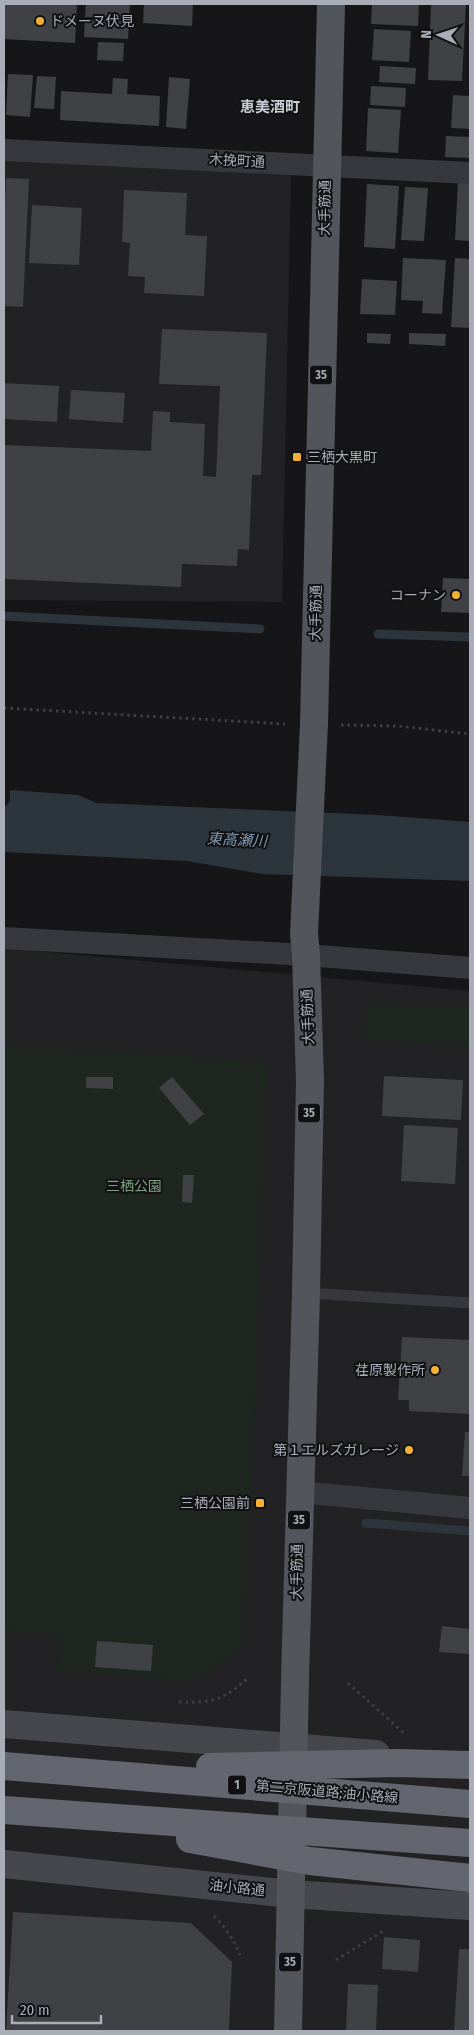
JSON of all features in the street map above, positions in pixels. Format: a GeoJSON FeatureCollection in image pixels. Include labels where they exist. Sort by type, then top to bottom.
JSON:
{"type":"FeatureCollection","features":[{"type":"Feature","properties":{"kind":"highway"},"geometry":{"type":"LineString","coordinates":[[59,1770],[398,1763],[470,1764]]}},
{"type":"Feature","properties":{"kind":"highway","name":"第二京阪道路;油小路線"},"geometry":{"type":"LineString","coordinates":[[4,1766],[470,1804]]}},
{"type":"Feature","properties":{"kind":"highway"},"geometry":{"type":"LineString","coordinates":[[4,1810],[470,1843]]}},
{"type":"Feature","properties":{"kind":"highway"},"geometry":{"type":"LineString","coordinates":[[56,1814],[310,1861],[470,1878]]}},
{"type":"Feature","properties":{"kind":"main road","name":"大手筋通"},"geometry":{"type":"LineString","coordinates":[[288,2031],[310,1080],[305,944],[313,735],[331,4]]}},
{"type":"Feature","properties":{"kind":"street","name":"木挽町通"},"geometry":{"type":"LineString","coordinates":[[4,150],[470,173]]}},
{"type":"Feature","properties":{"kind":"street"},"geometry":{"type":"LineString","coordinates":[[4,938],[305,944],[470,968]]}},
{"type":"Feature","properties":{"kind":"street"},"geometry":{"type":"LineString","coordinates":[[300,1492],[470,1508]]}},
{"type":"Feature","properties":{"kind":"street"},"geometry":{"type":"LineString","coordinates":[[4,1724],[294,1746],[470,1764]]}},
{"type":"Feature","properties":{"kind":"street","name":"油小路通"},"geometry":{"type":"LineString","coordinates":[[4,1864],[291,1894],[470,1906]]}},
{"type":"Feature","properties":{"kind":"lane"},"geometry":{"type":"LineString","coordinates":[[306,1294],[470,1303]]}},
{"type":"Feature","properties":{"kind":"path"},"geometry":{"type":"LineString","coordinates":[[4,708],[277,724],[313,735],[398,726],[470,734]]}},
{"type":"Feature","properties":{"kind":"path"},"geometry":{"type":"LineString","coordinates":[[179,1702],[204,1703],[221,1697],[236,1689],[249,1677]]}},
{"type":"Feature","properties":{"kind":"path"},"geometry":{"type":"LineString","coordinates":[[348,1683],[411,1740]]}},
{"type":"Feature","properties":{"kind":"path"},"geometry":{"type":"LineString","coordinates":[[206,1911],[225,1926],[234,1940],[240,1955]]}},
{"type":"Feature","properties":{"kind":"shaded area"},"geometry":{"type":"Polygon","coordinates":[[[4,150],[291,175],[282,602],[4,600],[4,150]]]}},
{"type":"Feature","properties":{"kind":"shaded area"},"geometry":{"type":"Polygon","coordinates":[[[4,948],[470,991],[470,2031],[4,2031],[4,948]]]}},
{"type":"Feature","properties":{"kind":"green space"},"geometry":{"type":"Polygon","coordinates":[[[369,1004],[470,1007],[470,1047],[359,1039],[369,1004]]]}},
{"type":"Feature","properties":{"kind":"green space","name":"三栖公園"},"geometry":{"type":"Polygon","coordinates":[[[4,1044],[268,1062],[245,1645],[195,1681],[57,1671],[59,1635],[4,1630],[4,1044]]]}},
{"type":"Feature","properties":{"kind":"water","name":"東高瀬川"},"geometry":{"type":"Polygon","coordinates":[[[10,790],[78,795],[97,803],[378,815],[470,822],[470,881],[262,874],[187,861],[4,852],[4,808],[10,801],[10,790]]]}},
{"type":"Feature","properties":{"kind":"building","name":"ドメーヌ伏見"},"geometry":{"type":"Polygon","coordinates":[[[4,4],[77,4],[75,43],[4,39],[4,4]]]}},
{"type":"Feature","properties":{"kind":"building"},"geometry":{"type":"Polygon","coordinates":[[[86,4],[130,4],[129,19],[85,17],[86,4]]]}},
{"type":"Feature","properties":{"kind":"building"},"geometry":{"type":"Polygon","coordinates":[[[144,4],[193,4],[192,26],[143,23],[144,4]]]}},
{"type":"Feature","properties":{"kind":"building"},"geometry":{"type":"Polygon","coordinates":[[[372,4],[419,4],[418,26],[371,24],[372,4]]]}},
{"type":"Feature","properties":{"kind":"building"},"geometry":{"type":"Polygon","coordinates":[[[431,4],[466,4],[462,81],[428,80],[431,4]]]}},
{"type":"Feature","properties":{"kind":"building"},"geometry":{"type":"Polygon","coordinates":[[[85,19],[129,21],[128,39],[84,37],[85,19]]]}},
{"type":"Feature","properties":{"kind":"building"},"geometry":{"type":"Polygon","coordinates":[[[374,29],[411,31],[409,62],[372,60],[374,29]]]}},
{"type":"Feature","properties":{"kind":"building"},"geometry":{"type":"Polygon","coordinates":[[[98,42],[124,43],[123,61],[97,60],[98,42]]]}},
{"type":"Feature","properties":{"kind":"building"},"geometry":{"type":"Polygon","coordinates":[[[380,66],[416,68],[415,84],[379,82],[380,66]]]}},
{"type":"Feature","properties":{"kind":"building"},"geometry":{"type":"Polygon","coordinates":[[[8,74],[33,75],[30,117],[6,115],[8,74]]]}},
{"type":"Feature","properties":{"kind":"building"},"geometry":{"type":"Polygon","coordinates":[[[37,76],[56,77],[54,109],[34,108],[37,76]]]}},
{"type":"Feature","properties":{"kind":"building"},"geometry":{"type":"Polygon","coordinates":[[[169,77],[190,79],[186,129],[166,127],[169,77]]]}},
{"type":"Feature","properties":{"kind":"building"},"geometry":{"type":"Polygon","coordinates":[[[113,78],[128,79],[127,94],[160,96],[159,126],[60,120],[61,91],[112,94],[113,78]]]}},
{"type":"Feature","properties":{"kind":"building"},"geometry":{"type":"Polygon","coordinates":[[[371,86],[406,88],[405,107],[370,105],[371,86]]]}},
{"type":"Feature","properties":{"kind":"building"},"geometry":{"type":"Polygon","coordinates":[[[453,95],[470,96],[470,129],[451,128],[453,95]]]}},
{"type":"Feature","properties":{"kind":"building"},"geometry":{"type":"Polygon","coordinates":[[[368,108],[401,110],[398,153],[366,151],[368,108]]]}},
{"type":"Feature","properties":{"kind":"building"},"geometry":{"type":"Polygon","coordinates":[[[446,136],[470,137],[470,158],[445,157],[446,136]]]}},
{"type":"Feature","properties":{"kind":"building"},"geometry":{"type":"Polygon","coordinates":[[[6,178],[29,179],[23,307],[4,306],[6,178]]]}},
{"type":"Feature","properties":{"kind":"building"},"geometry":{"type":"Polygon","coordinates":[[[458,182],[470,183],[470,241],[455,240],[458,182]]]}},
{"type":"Feature","properties":{"kind":"building"},"geometry":{"type":"Polygon","coordinates":[[[367,184],[399,186],[395,249],[364,247],[367,184]]]}},
{"type":"Feature","properties":{"kind":"building"},"geometry":{"type":"Polygon","coordinates":[[[405,187],[428,188],[424,241],[401,240],[405,187]]]}},
{"type":"Feature","properties":{"kind":"building"},"geometry":{"type":"Polygon","coordinates":[[[124,190],[187,193],[185,235],[207,236],[204,296],[144,293],[145,277],[128,276],[130,243],[122,242],[124,190]]]}},
{"type":"Feature","properties":{"kind":"building"},"geometry":{"type":"Polygon","coordinates":[[[32,205],[82,208],[79,265],[29,263],[32,205]]]}},
{"type":"Feature","properties":{"kind":"building"},"geometry":{"type":"Polygon","coordinates":[[[403,258],[446,260],[442,314],[422,313],[423,301],[401,300],[403,258]]]}},
{"type":"Feature","properties":{"kind":"building"},"geometry":{"type":"Polygon","coordinates":[[[455,258],[470,259],[470,328],[451,327],[455,258]]]}},
{"type":"Feature","properties":{"kind":"building"},"geometry":{"type":"Polygon","coordinates":[[[362,279],[397,281],[395,315],[360,314],[362,279]]]}},
{"type":"Feature","properties":{"kind":"building"},"geometry":{"type":"Polygon","coordinates":[[[162,329],[267,333],[261,475],[252,475],[249,550],[238,549],[237,566],[182,564],[181,587],[4,579],[4,445],[151,451],[153,411],[170,412],[170,422],[205,424],[203,476],[216,477],[220,386],[159,384],[162,329]]]}},
{"type":"Feature","properties":{"kind":"building"},"geometry":{"type":"Polygon","coordinates":[[[367,333],[391,334],[390,344],[367,343],[367,333]]]}},
{"type":"Feature","properties":{"kind":"building"},"geometry":{"type":"Polygon","coordinates":[[[409,333],[446,334],[445,346],[409,344],[409,333]]]}},
{"type":"Feature","properties":{"kind":"building"},"geometry":{"type":"Polygon","coordinates":[[[4,383],[59,386],[57,422],[4,419],[4,383]]]}},
{"type":"Feature","properties":{"kind":"building"},"geometry":{"type":"Polygon","coordinates":[[[71,390],[125,393],[123,423],[69,419],[71,390]]]}},
{"type":"Feature","properties":{"kind":"building","name":"コーナン"},"geometry":{"type":"Polygon","coordinates":[[[443,578],[470,579],[470,613],[441,612],[443,578]]]}},
{"type":"Feature","properties":{"kind":"building"},"geometry":{"type":"Polygon","coordinates":[[[384,1076],[463,1080],[461,1120],[382,1116],[384,1076]]]}},
{"type":"Feature","properties":{"kind":"building"},"geometry":{"type":"Polygon","coordinates":[[[86,1077],[113,1077],[113,1089],[86,1088],[86,1077]]]}},
{"type":"Feature","properties":{"kind":"building"},"geometry":{"type":"Polygon","coordinates":[[[172,1077],[204,1114],[190,1125],[159,1088],[172,1077]]]}},
{"type":"Feature","properties":{"kind":"building"},"geometry":{"type":"Polygon","coordinates":[[[404,1125],[458,1128],[455,1184],[401,1181],[404,1125]]]}},
{"type":"Feature","properties":{"kind":"building"},"geometry":{"type":"Polygon","coordinates":[[[183,1175],[194,1175],[192,1203],[182,1202],[183,1175]]]}},
{"type":"Feature","properties":{"kind":"building","name":"荏原製作所"},"geometry":{"type":"Polygon","coordinates":[[[402,1337],[470,1340],[470,1414],[409,1411],[409,1400],[398,1400],[402,1337]]]}},
{"type":"Feature","properties":{"kind":"building"},"geometry":{"type":"Polygon","coordinates":[[[465,1432],[470,1432],[470,1476],[462,1476],[465,1432]]]}},
{"type":"Feature","properties":{"kind":"building"},"geometry":{"type":"Polygon","coordinates":[[[442,1626],[470,1629],[470,1654],[439,1652],[442,1626]]]}},
{"type":"Feature","properties":{"kind":"building"},"geometry":{"type":"Polygon","coordinates":[[[97,1641],[153,1645],[151,1671],[95,1667],[97,1641]]]}},
{"type":"Feature","properties":{"kind":"building"},"geometry":{"type":"Polygon","coordinates":[[[13,1912],[191,1923],[232,1962],[229,2031],[6,2031],[13,1912]]]}},
{"type":"Feature","properties":{"kind":"building"},"geometry":{"type":"Polygon","coordinates":[[[384,1937],[420,1940],[418,1972],[382,1969],[384,1937]]]}},
{"type":"Feature","properties":{"kind":"building"},"geometry":{"type":"Polygon","coordinates":[[[459,1949],[470,1949],[470,2031],[454,2031],[459,1949]]]}},
{"type":"Feature","properties":{"kind":"building"},"geometry":{"type":"Polygon","coordinates":[[[348,1984],[378,1985],[376,2031],[346,2031],[348,1984]]]}},
{"type":"Feature","properties":{"kind":"waterway"},"geometry":{"type":"LineString","coordinates":[[4,616],[260,629]]}},
{"type":"Feature","properties":{"kind":"waterway"},"geometry":{"type":"LineString","coordinates":[[378,634],[470,637]]}},
{"type":"Feature","properties":{"kind":"waterway"},"geometry":{"type":"LineString","coordinates":[[366,1523],[470,1531]]}},
{"type":"Feature","properties":{"kind":"place","name":"ドメーヌ伏見"},"geometry":{"type":"Point","coordinates":[40,21]}},
{"type":"Feature","properties":{"kind":"place","name":"三栖大黒町"},"geometry":{"type":"Point","coordinates":[297,457]}},
{"type":"Feature","properties":{"kind":"place","name":"コーナン"},"geometry":{"type":"Point","coordinates":[456,595]}},
{"type":"Feature","properties":{"kind":"place","name":"荏原製作所"},"geometry":{"type":"Point","coordinates":[435,1370]}},
{"type":"Feature","properties":{"kind":"place","name":"第１エルズガレージ"},"geometry":{"type":"Point","coordinates":[409,1450]}},
{"type":"Feature","properties":{"kind":"place","name":"三栖公園前"},"geometry":{"type":"Point","coordinates":[260,1503]}},
{"type":"Feature","properties":{"kind":"district","name":"恵美酒町"},"geometry":{"type":"Point","coordinates":[270,107]}}]}
